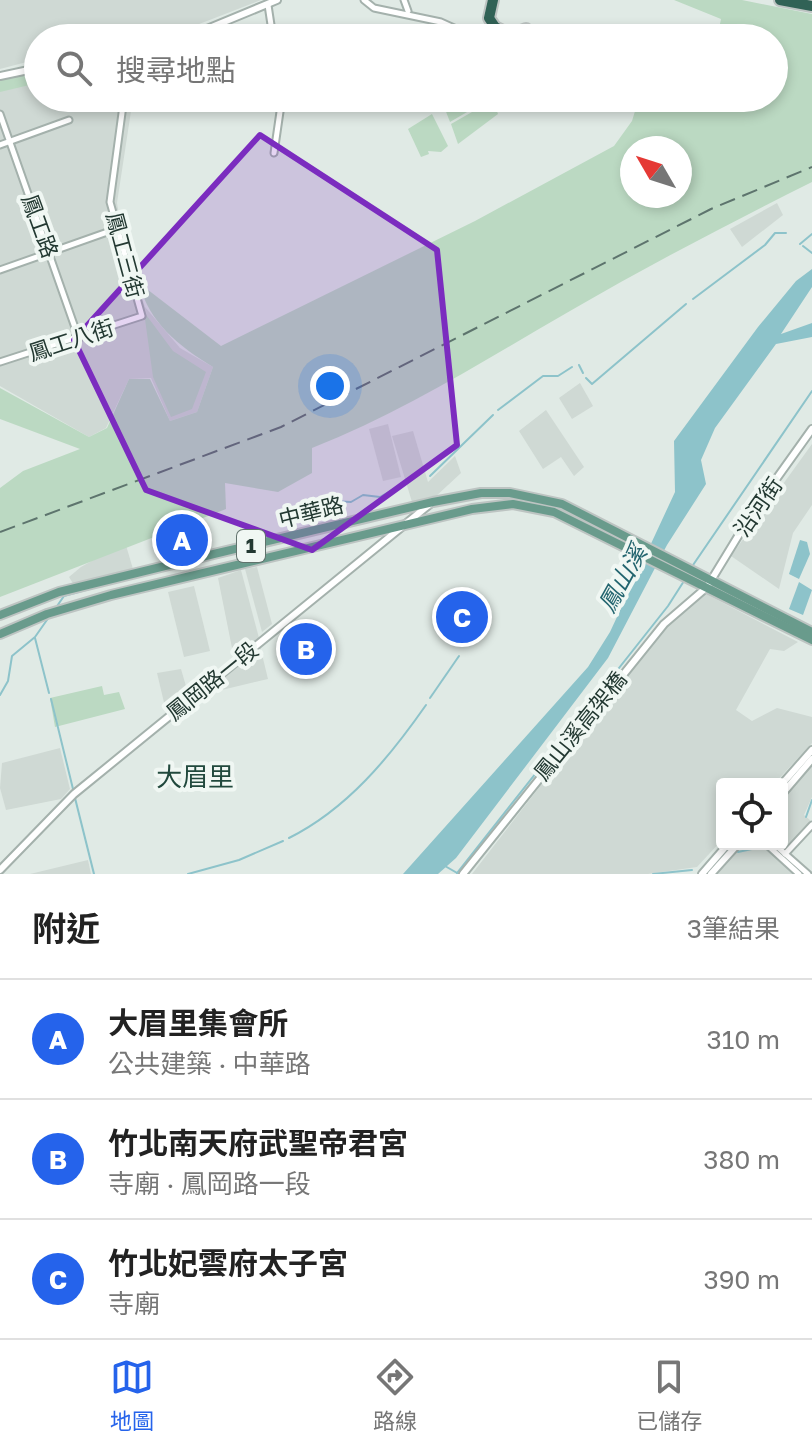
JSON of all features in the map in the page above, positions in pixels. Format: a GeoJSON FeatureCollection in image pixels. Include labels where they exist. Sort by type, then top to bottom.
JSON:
{"type":"FeatureCollection","features":[{"type":"Feature","properties":{"kind":"highway"},"geometry":{"type":"LineString","coordinates":[[490,0],[489,18],[493,24]]}},
{"type":"Feature","properties":{"kind":"highway"},"geometry":{"type":"LineString","coordinates":[[487,24],[485,20],[490,0]]}},
{"type":"Feature","properties":{"kind":"highway"},"geometry":{"type":"LineString","coordinates":[[782,1],[812,6]]}},
{"type":"Feature","properties":{"kind":"main road","name":"中華路"},"geometry":{"type":"LineString","coordinates":[[0,615],[64,591],[481,493],[510,493],[562,504],[709,583]]}},
{"type":"Feature","properties":{"kind":"main road","name":"中華路"},"geometry":{"type":"LineString","coordinates":[[0,634],[62,609],[497,504],[534,506],[554,512],[709,583]]}},
{"type":"Feature","properties":{"kind":"main road","name":"1"},"geometry":{"type":"LineString","coordinates":[[709,583],[812,632]]}},
{"type":"Feature","properties":{"kind":"main road","name":"1"},"geometry":{"type":"LineString","coordinates":[[709,583],[812,640]]}},
{"type":"Feature","properties":{"kind":"street"},"geometry":{"type":"LineString","coordinates":[[220,24],[277,0]]}},
{"type":"Feature","properties":{"kind":"street"},"geometry":{"type":"LineString","coordinates":[[364,0],[374,8],[445,24]]}},
{"type":"Feature","properties":{"kind":"street"},"geometry":{"type":"LineString","coordinates":[[404,0],[408,11]]}},
{"type":"Feature","properties":{"kind":"street"},"geometry":{"type":"LineString","coordinates":[[268,5],[271,24]]}},
{"type":"Feature","properties":{"kind":"street"},"geometry":{"type":"LineString","coordinates":[[0,76],[24,71]]}},
{"type":"Feature","properties":{"kind":"street","name":"鳳工三街"},"geometry":{"type":"LineString","coordinates":[[122,112],[110,202],[142,316]]}},
{"type":"Feature","properties":{"kind":"street"},"geometry":{"type":"LineString","coordinates":[[274,153],[280,112]]}},
{"type":"Feature","properties":{"kind":"street","name":"鳳工路"},"geometry":{"type":"LineString","coordinates":[[0,114],[79,339]]}},
{"type":"Feature","properties":{"kind":"street"},"geometry":{"type":"LineString","coordinates":[[0,145],[69,120]]}},
{"type":"Feature","properties":{"kind":"street"},"geometry":{"type":"LineString","coordinates":[[0,270],[116,229]]}},
{"type":"Feature","properties":{"kind":"street","name":"鳳工八街"},"geometry":{"type":"LineString","coordinates":[[0,362],[79,339],[142,316]]}},
{"type":"Feature","properties":{"kind":"street","name":"沿河街"},"geometry":{"type":"LineString","coordinates":[[709,583],[812,429]]}},
{"type":"Feature","properties":{"kind":"street","name":"鳳岡路一段"},"geometry":{"type":"LineString","coordinates":[[0,870],[74,794],[433,502]]}},
{"type":"Feature","properties":{"kind":"street","name":"鳳山溪高架橋"},"geometry":{"type":"LineString","coordinates":[[463,874],[664,624],[709,583]]}},
{"type":"Feature","properties":{"kind":"street"},"geometry":{"type":"LineString","coordinates":[[787,778],[812,750]]}},
{"type":"Feature","properties":{"kind":"street"},"geometry":{"type":"LineString","coordinates":[[788,787],[812,759]]}},
{"type":"Feature","properties":{"kind":"street"},"geometry":{"type":"LineString","coordinates":[[783,856],[812,825]]}},
{"type":"Feature","properties":{"kind":"street"},"geometry":{"type":"LineString","coordinates":[[702,874],[723,850]]}},
{"type":"Feature","properties":{"kind":"street"},"geometry":{"type":"LineString","coordinates":[[711,874],[733,850]]}},
{"type":"Feature","properties":{"kind":"street"},"geometry":{"type":"LineString","coordinates":[[774,850],[808,874]]}},
{"type":"Feature","properties":{"kind":"street"},"geometry":{"type":"LineString","coordinates":[[778,850],[799,874]]}},
{"type":"Feature","properties":{"kind":"highlighted area"},"geometry":{"type":"Polygon","coordinates":[[[260,135],[437,250],[457,445],[312,550],[146,490],[74,340],[260,135]]]}},
{"type":"Feature","properties":{"kind":"shaded area"},"geometry":{"type":"Polygon","coordinates":[[[0,0],[261,0],[199,24],[24,24],[24,63],[0,69],[0,0]]]}},
{"type":"Feature","properties":{"kind":"shaded area"},"geometry":{"type":"Polygon","coordinates":[[[24,78],[24,112],[131,112],[117,203],[125,250],[145,307],[180,348],[213,367],[197,412],[170,421],[151,378],[129,379],[106,428],[89,437],[0,386],[0,83],[24,78]]]}},
{"type":"Feature","properties":{"kind":"shaded area"},"geometry":{"type":"Polygon","coordinates":[[[777,203],[783,215],[742,247],[730,229],[777,203]]]}},
{"type":"Feature","properties":{"kind":"shaded area"},"geometry":{"type":"Polygon","coordinates":[[[580,383],[593,406],[572,419],[559,398],[580,383]]]}},
{"type":"Feature","properties":{"kind":"shaded area"},"geometry":{"type":"Polygon","coordinates":[[[546,410],[584,467],[574,476],[561,457],[543,469],[519,431],[546,410]]]}},
{"type":"Feature","properties":{"kind":"shaded area"},"geometry":{"type":"Polygon","coordinates":[[[388,424],[401,477],[383,481],[369,429],[388,424]]]}},
{"type":"Feature","properties":{"kind":"shaded area"},"geometry":{"type":"Polygon","coordinates":[[[413,431],[428,482],[455,456],[461,473],[434,498],[412,502],[392,436],[413,431]]]}},
{"type":"Feature","properties":{"kind":"shaded area"},"geometry":{"type":"Polygon","coordinates":[[[812,444],[812,505],[793,533],[779,589],[731,556],[812,444]]]}},
{"type":"Feature","properties":{"kind":"shaded area"},"geometry":{"type":"Polygon","coordinates":[[[125,542],[133,569],[74,585],[69,577],[125,542]]]}},
{"type":"Feature","properties":{"kind":"shaded area"},"geometry":{"type":"Polygon","coordinates":[[[257,567],[272,624],[262,632],[245,569],[257,567]]]}},
{"type":"Feature","properties":{"kind":"shaded area"},"geometry":{"type":"Polygon","coordinates":[[[241,570],[259,638],[250,646],[232,648],[218,578],[241,570]]]}},
{"type":"Feature","properties":{"kind":"shaded area"},"geometry":{"type":"Polygon","coordinates":[[[194,586],[210,651],[184,657],[168,592],[194,586]]]}},
{"type":"Feature","properties":{"kind":"shaded area"},"geometry":{"type":"Polygon","coordinates":[[[706,594],[798,642],[784,651],[770,649],[736,710],[752,721],[777,708],[812,717],[812,743],[780,778],[716,778],[716,846],[697,867],[648,874],[472,874],[666,624],[706,594]]]}},
{"type":"Feature","properties":{"kind":"shaded area"},"geometry":{"type":"Polygon","coordinates":[[[260,646],[268,679],[201,695],[260,646]]]}},
{"type":"Feature","properties":{"kind":"shaded area"},"geometry":{"type":"Polygon","coordinates":[[[181,669],[188,693],[166,711],[157,673],[181,669]]]}},
{"type":"Feature","properties":{"kind":"shaded area"},"geometry":{"type":"Polygon","coordinates":[[[60,748],[70,789],[61,799],[6,810],[0,788],[2,763],[60,748]]]}},
{"type":"Feature","properties":{"kind":"shaded area"},"geometry":{"type":"Polygon","coordinates":[[[812,766],[812,797],[804,815],[811,821],[788,848],[788,793],[812,766]]]}},
{"type":"Feature","properties":{"kind":"shaded area"},"geometry":{"type":"Polygon","coordinates":[[[728,850],[776,850],[802,874],[706,874],[728,850]]]}},
{"type":"Feature","properties":{"kind":"shaded area"},"geometry":{"type":"Polygon","coordinates":[[[88,860],[91,874],[30,874],[88,860]]]}},
{"type":"Feature","properties":{"kind":"green space"},"geometry":{"type":"Polygon","coordinates":[[[674,0],[742,0],[812,14],[812,182],[630,277],[412,402],[312,448],[312,473],[278,492],[225,483],[226,509],[0,597],[0,488],[23,471],[80,449],[0,419],[0,388],[89,437],[107,428],[129,379],[150,379],[170,421],[197,412],[213,367],[188,351],[158,322],[139,283],[221,346],[475,221],[614,146],[620,138],[620,208],[692,208],[692,136],[621,136],[635,112],[788,112],[788,24],[720,24],[721,19],[674,0]]]}},
{"type":"Feature","properties":{"kind":"green space"},"geometry":{"type":"Polygon","coordinates":[[[24,74],[24,86],[0,92],[0,79],[24,74]]]}},
{"type":"Feature","properties":{"kind":"green space"},"geometry":{"type":"Polygon","coordinates":[[[446,112],[467,112],[450,122],[446,112]]]}},
{"type":"Feature","properties":{"kind":"green space"},"geometry":{"type":"Polygon","coordinates":[[[472,112],[498,114],[458,144],[451,124],[472,112]]]}},
{"type":"Feature","properties":{"kind":"green space"},"geometry":{"type":"Polygon","coordinates":[[[432,114],[448,146],[441,152],[428,151],[429,154],[421,157],[408,129],[432,114]]]}},
{"type":"Feature","properties":{"kind":"green space"},"geometry":{"type":"Polygon","coordinates":[[[144,312],[173,351],[206,372],[192,409],[171,417],[153,377],[144,312]]]}},
{"type":"Feature","properties":{"kind":"green space"},"geometry":{"type":"Polygon","coordinates":[[[102,686],[104,695],[119,692],[125,709],[55,727],[50,698],[102,686]]]}},
{"type":"Feature","properties":{"kind":"water","name":"鳳山溪"},"geometry":{"type":"Polygon","coordinates":[[[812,269],[812,287],[781,334],[812,323],[812,337],[776,344],[715,428],[701,460],[706,484],[667,545],[608,658],[456,858],[438,874],[403,874],[588,667],[610,632],[675,492],[674,441],[758,327],[796,281],[812,269]]]}},
{"type":"Feature","properties":{"kind":"water"},"geometry":{"type":"Polygon","coordinates":[[[800,540],[807,542],[810,554],[799,579],[789,574],[800,540]]]}},
{"type":"Feature","properties":{"kind":"water"},"geometry":{"type":"Polygon","coordinates":[[[799,582],[812,590],[803,615],[789,609],[799,582]]]}},
{"type":"Feature","properties":{"kind":"waterway"},"geometry":{"type":"LineString","coordinates":[[693,299],[765,245],[775,233],[786,233]]}},
{"type":"Feature","properties":{"kind":"waterway"},"geometry":{"type":"LineString","coordinates":[[800,244],[812,234]]}},
{"type":"Feature","properties":{"kind":"waterway"},"geometry":{"type":"LineString","coordinates":[[803,246],[812,253]]}},
{"type":"Feature","properties":{"kind":"waterway"},"geometry":{"type":"LineString","coordinates":[[586,378],[592,384],[686,304]]}},
{"type":"Feature","properties":{"kind":"waterway"},"geometry":{"type":"LineString","coordinates":[[579,365],[583,373]]}},
{"type":"Feature","properties":{"kind":"waterway"},"geometry":{"type":"LineString","coordinates":[[498,410],[543,376],[558,376],[572,367]]}},
{"type":"Feature","properties":{"kind":"waterway"},"geometry":{"type":"LineString","coordinates":[[691,568],[812,391]]}},
{"type":"Feature","properties":{"kind":"waterway"},"geometry":{"type":"LineString","coordinates":[[430,476],[493,415]]}},
{"type":"Feature","properties":{"kind":"waterway"},"geometry":{"type":"LineString","coordinates":[[292,533],[295,522],[313,500],[351,502],[363,495],[380,497],[392,490]]}},
{"type":"Feature","properties":{"kind":"waterway"},"geometry":{"type":"LineString","coordinates":[[216,558],[272,544]]}},
{"type":"Feature","properties":{"kind":"waterway"},"geometry":{"type":"LineString","coordinates":[[457,873],[668,606],[684,581]]}},
{"type":"Feature","properties":{"kind":"waterway"},"geometry":{"type":"LineString","coordinates":[[55,609],[64,596],[93,588]]}},
{"type":"Feature","properties":{"kind":"waterway"},"geometry":{"type":"LineString","coordinates":[[0,695],[8,681],[12,656],[35,637],[49,617]]}},
{"type":"Feature","properties":{"kind":"waterway"},"geometry":{"type":"LineString","coordinates":[[35,638],[49,693]]}},
{"type":"Feature","properties":{"kind":"waterway"},"geometry":{"type":"LineString","coordinates":[[430,698],[459,656]]}},
{"type":"Feature","properties":{"kind":"waterway"},"geometry":{"type":"LineString","coordinates":[[51,699],[73,789]]}},
{"type":"Feature","properties":{"kind":"waterway"},"geometry":{"type":"LineString","coordinates":[[289,838],[348,797],[382,763],[426,705]]}},
{"type":"Feature","properties":{"kind":"waterway"},"geometry":{"type":"LineString","coordinates":[[75,798],[94,874]]}},
{"type":"Feature","properties":{"kind":"waterway"},"geometry":{"type":"LineString","coordinates":[[806,817],[812,800]]}},
{"type":"Feature","properties":{"kind":"waterway"},"geometry":{"type":"LineString","coordinates":[[188,874],[239,860],[283,841]]}},
{"type":"Feature","properties":{"kind":"waterway"},"geometry":{"type":"LineString","coordinates":[[738,852],[747,850]]}},
{"type":"Feature","properties":{"kind":"waterway"},"geometry":{"type":"LineString","coordinates":[[445,866],[459,874]]}},
{"type":"Feature","properties":{"kind":"waterway"},"geometry":{"type":"LineString","coordinates":[[653,874],[692,870]]}},
{"type":"Feature","properties":{"kind":"railway"},"geometry":{"type":"LineString","coordinates":[[0,532],[281,427],[711,209],[812,167]]}},
{"type":"Feature","properties":{"kind":"place","name":"大眉里集會所"},"geometry":{"type":"Point","coordinates":[182,540]}},
{"type":"Feature","properties":{"kind":"place","name":"竹北妃雲府太子宮"},"geometry":{"type":"Point","coordinates":[462,617]}},
{"type":"Feature","properties":{"kind":"place","name":"竹北南天府武聖帝君宮"},"geometry":{"type":"Point","coordinates":[306,649]}},
{"type":"Feature","properties":{"kind":"district","name":"大眉里"},"geometry":{"type":"Point","coordinates":[195,777]}}]}
